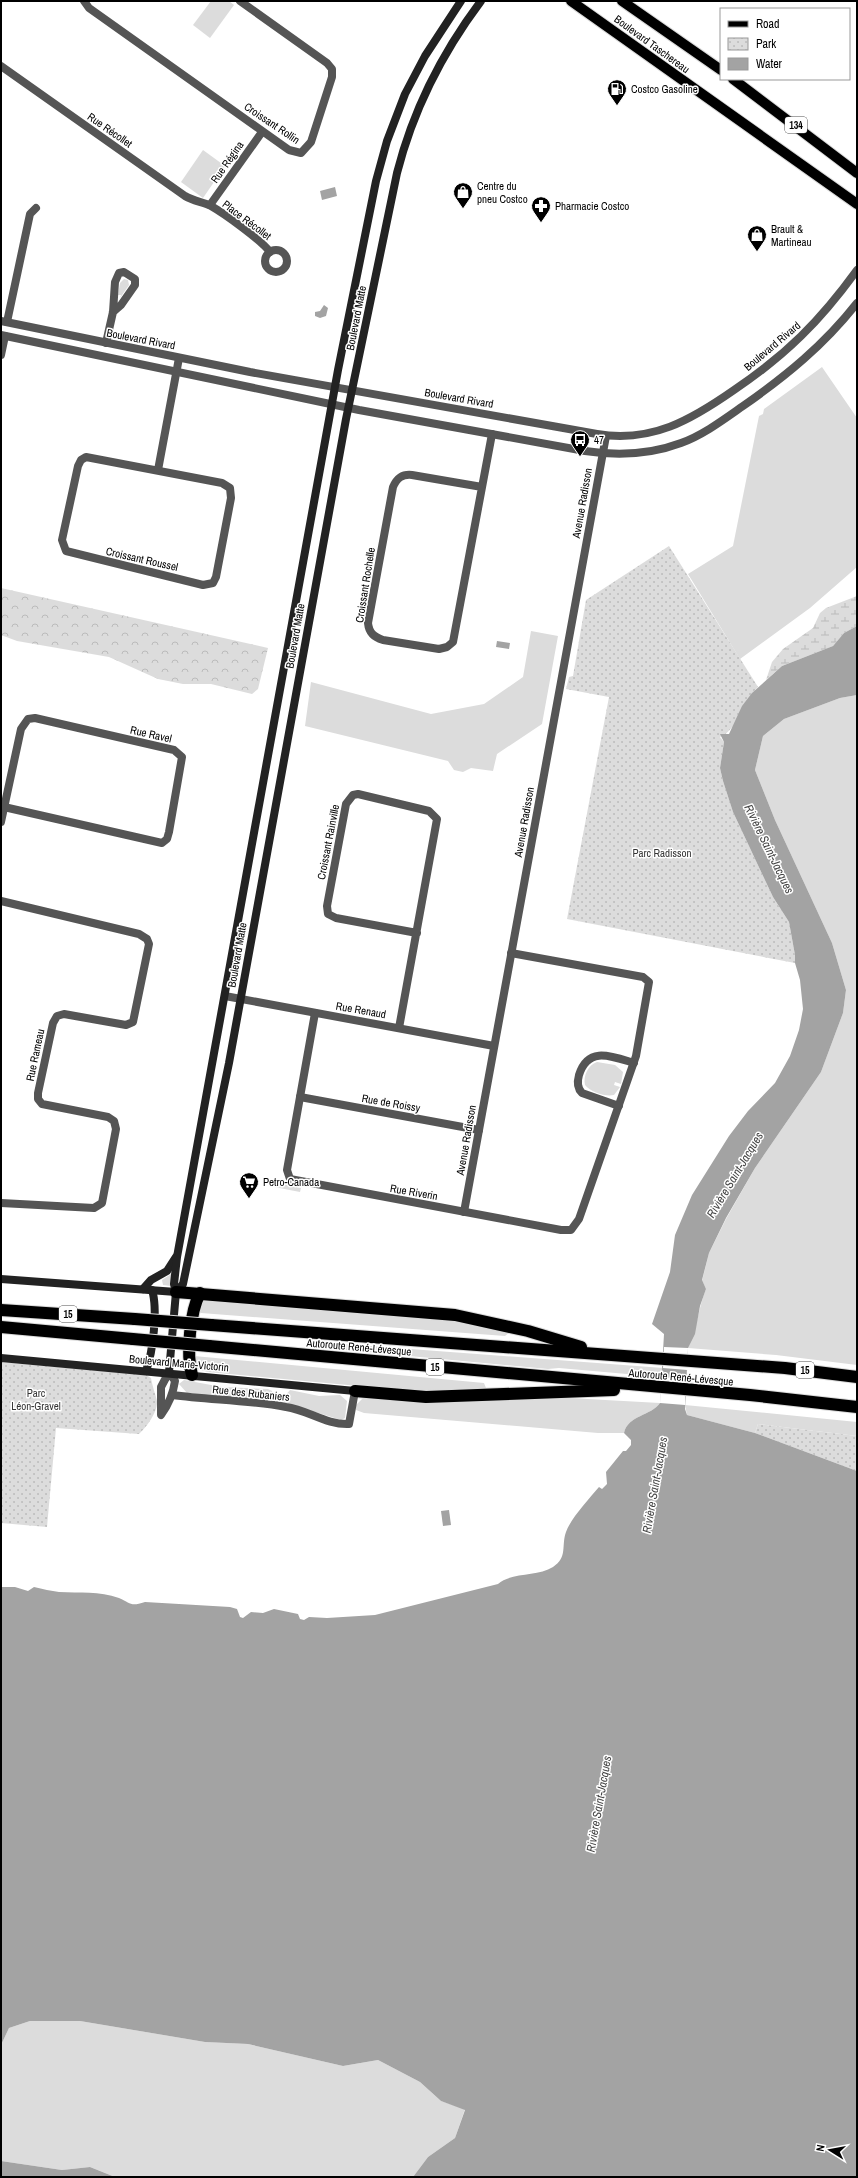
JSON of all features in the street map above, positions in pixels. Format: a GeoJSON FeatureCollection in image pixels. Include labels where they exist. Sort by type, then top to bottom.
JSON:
{"type":"FeatureCollection","features":[{"type":"Feature","properties":{"kind":"highway"},"geometry":{"type":"LineString","coordinates":[[176,1292],[455,1315],[528,1331],[603,1354]]}},
{"type":"Feature","properties":{"kind":"highway"},"geometry":{"type":"LineString","coordinates":[[192,1375],[189,1363],[194,1308],[200,1293]]}},
{"type":"Feature","properties":{"kind":"highway","name":"Autoroute René-Lévesque"},"geometry":{"type":"LineString","coordinates":[[1,1310],[664,1358],[791,1368],[857,1376]]}},
{"type":"Feature","properties":{"kind":"highway","name":"Autoroute René-Lévesque"},"geometry":{"type":"LineString","coordinates":[[1,1327],[857,1407]]}},
{"type":"Feature","properties":{"kind":"highway"},"geometry":{"type":"LineString","coordinates":[[355,1391],[426,1397],[661,1388]]}},
{"type":"Feature","properties":{"kind":"main road","name":"Boulevard Matte"},"geometry":{"type":"LineString","coordinates":[[169,1372],[176,1292],[174,1284],[177,1257],[335,387],[376,181],[387,140],[405,94],[421,62],[461,1]]}},
{"type":"Feature","properties":{"kind":"main road","name":"Boulevard Matte"},"geometry":{"type":"LineString","coordinates":[[176,1292],[183,1284],[188,1264],[241,999],[349,407],[395,183],[408,134],[424,95],[443,57],[481,1]]}},
{"type":"Feature","properties":{"kind":"main road","name":"Boulevard Taschereau"},"geometry":{"type":"LineString","coordinates":[[571,1],[857,204]]}},
{"type":"Feature","properties":{"kind":"main road","name":"Boulevard Taschereau"},"geometry":{"type":"LineString","coordinates":[[622,1],[720,69]]}},
{"type":"Feature","properties":{"kind":"main road","name":"134"},"geometry":{"type":"LineString","coordinates":[[734,80],[857,173]]}},
{"type":"Feature","properties":{"kind":"main road"},"geometry":{"type":"LineString","coordinates":[[146,1371],[150,1360],[155,1302],[148,1289],[151,1280],[167,1271],[177,1257]]}},
{"type":"Feature","properties":{"kind":"main road"},"geometry":{"type":"LineString","coordinates":[[1,1279],[176,1292]]}},
{"type":"Feature","properties":{"kind":"main road","name":"Boulevard Marie-Victorin"},"geometry":{"type":"LineString","coordinates":[[1,1358],[169,1372],[355,1391]]}},
{"type":"Feature","properties":{"kind":"street","name":"Croissant Rollin"},"geometry":{"type":"LineString","coordinates":[[84,1],[89,8],[262,132],[292,152],[304,152],[311,142],[333,72],[327,63],[240,1]]}},
{"type":"Feature","properties":{"kind":"street","name":"Rue Récollet"},"geometry":{"type":"LineString","coordinates":[[1,66],[185,196],[197,203],[210,205]]}},
{"type":"Feature","properties":{"kind":"street","name":"Rue Régina"},"geometry":{"type":"LineString","coordinates":[[210,205],[262,132]]}},
{"type":"Feature","properties":{"kind":"street","name":"Place Récollet"},"geometry":{"type":"LineString","coordinates":[[210,205],[260,242],[270,252]]}},
{"type":"Feature","properties":{"kind":"street"},"geometry":{"type":"LineString","coordinates":[[4,321],[30,214],[36,208]]}},
{"type":"Feature","properties":{"kind":"street","name":"Boulevard Rivard"},"geometry":{"type":"LineString","coordinates":[[4,321],[179,358],[606,436],[644,434],[670,428],[701,412],[773,363],[804,336],[835,300],[857,270]]}},
{"type":"Feature","properties":{"kind":"street"},"geometry":{"type":"LineString","coordinates":[[106,343],[113,312],[116,278],[119,273],[124,272],[135,279],[136,285],[122,305],[113,312]]}},
{"type":"Feature","properties":{"kind":"street"},"geometry":{"type":"LineString","coordinates":[[1,355],[3,336],[349,407],[602,454],[619,455],[650,452],[681,443],[704,432],[770,387],[797,366],[831,335],[857,303]]}},
{"type":"Feature","properties":{"kind":"street"},"geometry":{"type":"LineString","coordinates":[[158,470],[179,358]]}},
{"type":"Feature","properties":{"kind":"street","name":"Croissant Rochelle"},"geometry":{"type":"LineString","coordinates":[[482,487],[412,475],[402,475],[398,479],[393,487],[368,623],[371,633],[375,636],[383,640],[434,649],[444,649],[453,642],[492,434]]}},
{"type":"Feature","properties":{"kind":"street","name":"Avenue Radisson"},"geometry":{"type":"LineString","coordinates":[[464,1212],[606,436]]}},
{"type":"Feature","properties":{"kind":"street","name":"Croissant Roussel"},"geometry":{"type":"LineString","coordinates":[[86,457],[94,457],[158,470],[222,483],[230,488],[231,498],[216,577],[211,584],[203,585],[71,553],[63,546],[62,540],[81,460],[86,457]]}},
{"type":"Feature","properties":{"kind":"street","name":"Rue Ravel"},"geometry":{"type":"LineString","coordinates":[[1,822],[4,807],[22,726],[25,720],[30,718],[174,750],[182,756],[169,835],[162,843],[4,807]]}},
{"type":"Feature","properties":{"kind":"street","name":"Croissant Rainville"},"geometry":{"type":"LineString","coordinates":[[399,1028],[417,933],[437,819],[429,811],[358,794],[353,795],[346,804],[327,906],[328,914],[336,918],[417,933]]}},
{"type":"Feature","properties":{"kind":"street","name":"Rue Rameau"},"geometry":{"type":"LineString","coordinates":[[1,901],[139,934],[147,939],[149,944],[133,1022],[129,1025],[123,1025],[64,1014],[57,1016],[53,1023],[38,1093],[38,1099],[42,1104],[108,1117],[114,1122],[116,1129],[102,1203],[94,1208],[1,1203]]}},
{"type":"Feature","properties":{"kind":"street","name":"Rue Riverin"},"geometry":{"type":"LineString","coordinates":[[315,1013],[287,1170],[290,1179],[561,1230],[571,1230],[579,1219],[634,1063],[650,985],[646,978],[511,953]]}},
{"type":"Feature","properties":{"kind":"street","name":"Rue Renaud"},"geometry":{"type":"LineString","coordinates":[[224,996],[494,1046]]}},
{"type":"Feature","properties":{"kind":"street"},"geometry":{"type":"LineString","coordinates":[[619,1106],[582,1093],[578,1084],[581,1070],[588,1059],[595,1055],[634,1063]]}},
{"type":"Feature","properties":{"kind":"street","name":"Rue de Roissy"},"geometry":{"type":"LineString","coordinates":[[300,1097],[478,1130]]}},
{"type":"Feature","properties":{"kind":"street","name":"Boulevard Matte"},"geometry":{"type":"LineString","coordinates":[[169,1372],[174,1381],[172,1395],[168,1406],[161,1415],[161,1387],[169,1372]]}},
{"type":"Feature","properties":{"kind":"street","name":"Rue des Rubaniers"},"geometry":{"type":"LineString","coordinates":[[172,1395],[287,1407],[324,1420],[349,1424],[355,1391]]}},
{"type":"Feature","properties":{"kind":"green space"},"geometry":{"type":"Polygon","coordinates":[[[211,1],[229,1],[234,5],[210,38],[193,25],[211,1]]]}},
{"type":"Feature","properties":{"kind":"green space"},"geometry":{"type":"Polygon","coordinates":[[[203,150],[225,166],[203,198],[181,182],[203,150]]]}},
{"type":"Feature","properties":{"kind":"green space"},"geometry":{"type":"Polygon","coordinates":[[[124,279],[128,280],[129,285],[120,298],[121,295],[118,295],[120,283],[124,279]]]}},
{"type":"Feature","properties":{"kind":"green space"},"geometry":{"type":"Polygon","coordinates":[[[822,367],[857,418],[857,567],[810,608],[740,659],[688,574],[733,546],[759,416],[763,414],[764,409],[822,367]]]}},
{"type":"Feature","properties":{"kind":"green space","name":"Parc Radisson"},"geometry":{"type":"Polygon","coordinates":[[[669,546],[758,687],[748,700],[732,728],[720,737],[724,742],[720,768],[733,812],[773,897],[789,922],[795,963],[567,919],[609,697],[566,689],[569,677],[573,676],[586,600],[669,546]]]}},
{"type":"Feature","properties":{"kind":"green space"},"geometry":{"type":"Polygon","coordinates":[[[1,588],[268,648],[258,689],[252,694],[211,684],[183,684],[158,679],[109,657],[17,641],[1,635],[1,588]]]}},
{"type":"Feature","properties":{"kind":"green space"},"geometry":{"type":"Polygon","coordinates":[[[857,596],[857,626],[844,633],[833,646],[782,666],[766,680],[772,662],[783,649],[813,628],[820,613],[826,608],[857,596]]]}},
{"type":"Feature","properties":{"kind":"green space"},"geometry":{"type":"Polygon","coordinates":[[[531,631],[558,636],[542,724],[497,754],[493,771],[471,768],[463,772],[454,770],[448,761],[305,726],[311,682],[431,714],[484,704],[523,677],[531,631]]]}},
{"type":"Feature","properties":{"kind":"green space"},"geometry":{"type":"Polygon","coordinates":[[[857,695],[857,1365],[776,1355],[688,1348],[706,1289],[702,1281],[709,1253],[726,1219],[755,1168],[821,1072],[843,1013],[846,990],[832,943],[775,820],[755,770],[763,736],[784,719],[840,698],[857,695]]]}},
{"type":"Feature","properties":{"kind":"green space"},"geometry":{"type":"Polygon","coordinates":[[[597,1062],[615,1065],[623,1072],[621,1084],[615,1082],[614,1085],[620,1087],[614,1095],[598,1093],[585,1085],[587,1071],[594,1063],[597,1062]]]}},
{"type":"Feature","properties":{"kind":"green space"},"geometry":{"type":"Polygon","coordinates":[[[275,1182],[301,1188],[300,1192],[274,1187],[275,1182]]]}},
{"type":"Feature","properties":{"kind":"green space"},"geometry":{"type":"Polygon","coordinates":[[[171,1274],[171,1286],[163,1285],[162,1280],[171,1274]]]}},
{"type":"Feature","properties":{"kind":"green space"},"geometry":{"type":"Polygon","coordinates":[[[204,1300],[426,1315],[510,1332],[505,1336],[201,1313],[198,1311],[201,1302],[204,1300]]]}},
{"type":"Feature","properties":{"kind":"green space"},"geometry":{"type":"Polygon","coordinates":[[[317,1342],[663,1368],[661,1377],[559,1368],[548,1369],[314,1347],[318,1344],[317,1342]]]}},
{"type":"Feature","properties":{"kind":"green space"},"geometry":{"type":"Polygon","coordinates":[[[194,1356],[484,1383],[486,1388],[481,1390],[412,1391],[208,1372],[197,1369],[194,1356]]]}},
{"type":"Feature","properties":{"kind":"green space","name":"Parc Léon-Gravel"},"geometry":{"type":"Polygon","coordinates":[[[1,1362],[146,1375],[151,1378],[157,1401],[156,1410],[145,1428],[139,1434],[56,1428],[47,1527],[1,1523],[1,1362]]]}},
{"type":"Feature","properties":{"kind":"green space"},"geometry":{"type":"Polygon","coordinates":[[[184,1380],[222,1387],[268,1389],[272,1391],[273,1399],[266,1398],[262,1401],[187,1393],[179,1384],[184,1380]]]}},
{"type":"Feature","properties":{"kind":"green space"},"geometry":{"type":"Polygon","coordinates":[[[290,1390],[319,1396],[340,1395],[347,1401],[345,1418],[341,1420],[283,1402],[284,1397],[290,1390]]]}},
{"type":"Feature","properties":{"kind":"green space"},"geometry":{"type":"Polygon","coordinates":[[[363,1398],[569,1398],[660,1403],[651,1411],[630,1423],[626,1427],[624,1433],[598,1433],[364,1413],[356,1410],[356,1405],[363,1398]]]}},
{"type":"Feature","properties":{"kind":"green space"},"geometry":{"type":"Polygon","coordinates":[[[685,1405],[857,1422],[857,1436],[758,1424],[755,1433],[687,1415],[685,1405]]]}},
{"type":"Feature","properties":{"kind":"green space"},"geometry":{"type":"Polygon","coordinates":[[[758,1424],[857,1436],[857,1471],[755,1433],[758,1424]]]}},
{"type":"Feature","properties":{"kind":"green space"},"geometry":{"type":"Polygon","coordinates":[[[30,2021],[80,2021],[205,2042],[248,2044],[343,2066],[378,2060],[420,2082],[441,2101],[465,2109],[455,2138],[428,2157],[413,2177],[115,2177],[90,2167],[62,2170],[1,2161],[1,2045],[9,2028],[30,2021]]]}},
{"type":"Feature","properties":{"kind":"water"},"geometry":{"type":"Polygon","coordinates":[[[335,187],[337,196],[322,200],[320,191],[335,187]]]}},
{"type":"Feature","properties":{"kind":"water"},"geometry":{"type":"Polygon","coordinates":[[[324,305],[328,308],[326,316],[320,318],[315,316],[315,312],[320,311],[324,305]]]}},
{"type":"Feature","properties":{"kind":"water","name":"Rivière Saint-Jacques"},"geometry":{"type":"Polygon","coordinates":[[[857,626],[857,695],[840,698],[784,719],[763,736],[755,770],[775,820],[832,943],[846,990],[843,1013],[821,1072],[755,1168],[726,1218],[709,1253],[702,1280],[706,1289],[700,1306],[695,1334],[688,1348],[685,1409],[687,1415],[755,1433],[857,1471],[857,2177],[413,2177],[428,2157],[455,2138],[465,2110],[441,2101],[420,2082],[378,2060],[343,2066],[248,2044],[205,2042],[80,2021],[30,2021],[9,2028],[1,2045],[1,1587],[15,1587],[28,1591],[34,1587],[59,1592],[104,1594],[133,1604],[145,1602],[230,1607],[237,1609],[240,1617],[243,1618],[251,1612],[263,1613],[274,1609],[298,1614],[300,1619],[304,1620],[309,1617],[327,1618],[375,1615],[498,1584],[503,1580],[517,1576],[547,1570],[558,1563],[561,1559],[568,1527],[599,1487],[602,1489],[607,1484],[606,1472],[623,1451],[626,1451],[631,1445],[631,1440],[624,1433],[626,1427],[635,1419],[651,1411],[660,1403],[664,1334],[652,1324],[670,1272],[675,1235],[692,1195],[729,1136],[748,1111],[775,1083],[790,1056],[799,1030],[803,1009],[800,980],[795,963],[789,922],[773,897],[733,812],[720,768],[724,742],[720,734],[729,734],[742,706],[752,693],[782,666],[833,646],[844,633],[857,626]]]}},
{"type":"Feature","properties":{"kind":"water"},"geometry":{"type":"Polygon","coordinates":[[[497,641],[510,643],[509,649],[496,647],[497,641]]]}},
{"type":"Feature","properties":{"kind":"water"},"geometry":{"type":"Polygon","coordinates":[[[449,1510],[451,1525],[443,1526],[441,1511],[449,1510]]]}},
{"type":"Feature","properties":{"kind":"water"},"geometry":{"type":"Polygon","coordinates":[[[1,2161],[62,2170],[90,2167],[115,2177],[1,2177],[1,2161]]]}},
{"type":"Feature","properties":{"kind":"pier"},"geometry":{"type":"Polygon","coordinates":[[[664,1347],[688,1348],[687,1370],[663,1368],[664,1347]]]}},
{"type":"Feature","properties":{"kind":"pier"},"geometry":{"type":"Polygon","coordinates":[[[661,1377],[685,1379],[685,1405],[660,1403],[661,1377]]]}},
{"type":"Feature","properties":{"kind":"place","name":"Costco Gasoline"},"geometry":{"type":"Point","coordinates":[617,106]}},
{"type":"Feature","properties":{"kind":"place","name":"Centre du pneu Costco"},"geometry":{"type":"Point","coordinates":[463,209]}},
{"type":"Feature","properties":{"kind":"place","name":"Pharmacie Costco"},"geometry":{"type":"Point","coordinates":[541,223]}},
{"type":"Feature","properties":{"kind":"place","name":"Brault & Martineau"},"geometry":{"type":"Point","coordinates":[757,252]}},
{"type":"Feature","properties":{"kind":"place","name":"47"},"geometry":{"type":"Point","coordinates":[580,457]}},
{"type":"Feature","properties":{"kind":"place","name":"Petro-Canada"},"geometry":{"type":"Point","coordinates":[249,1199]}}]}
